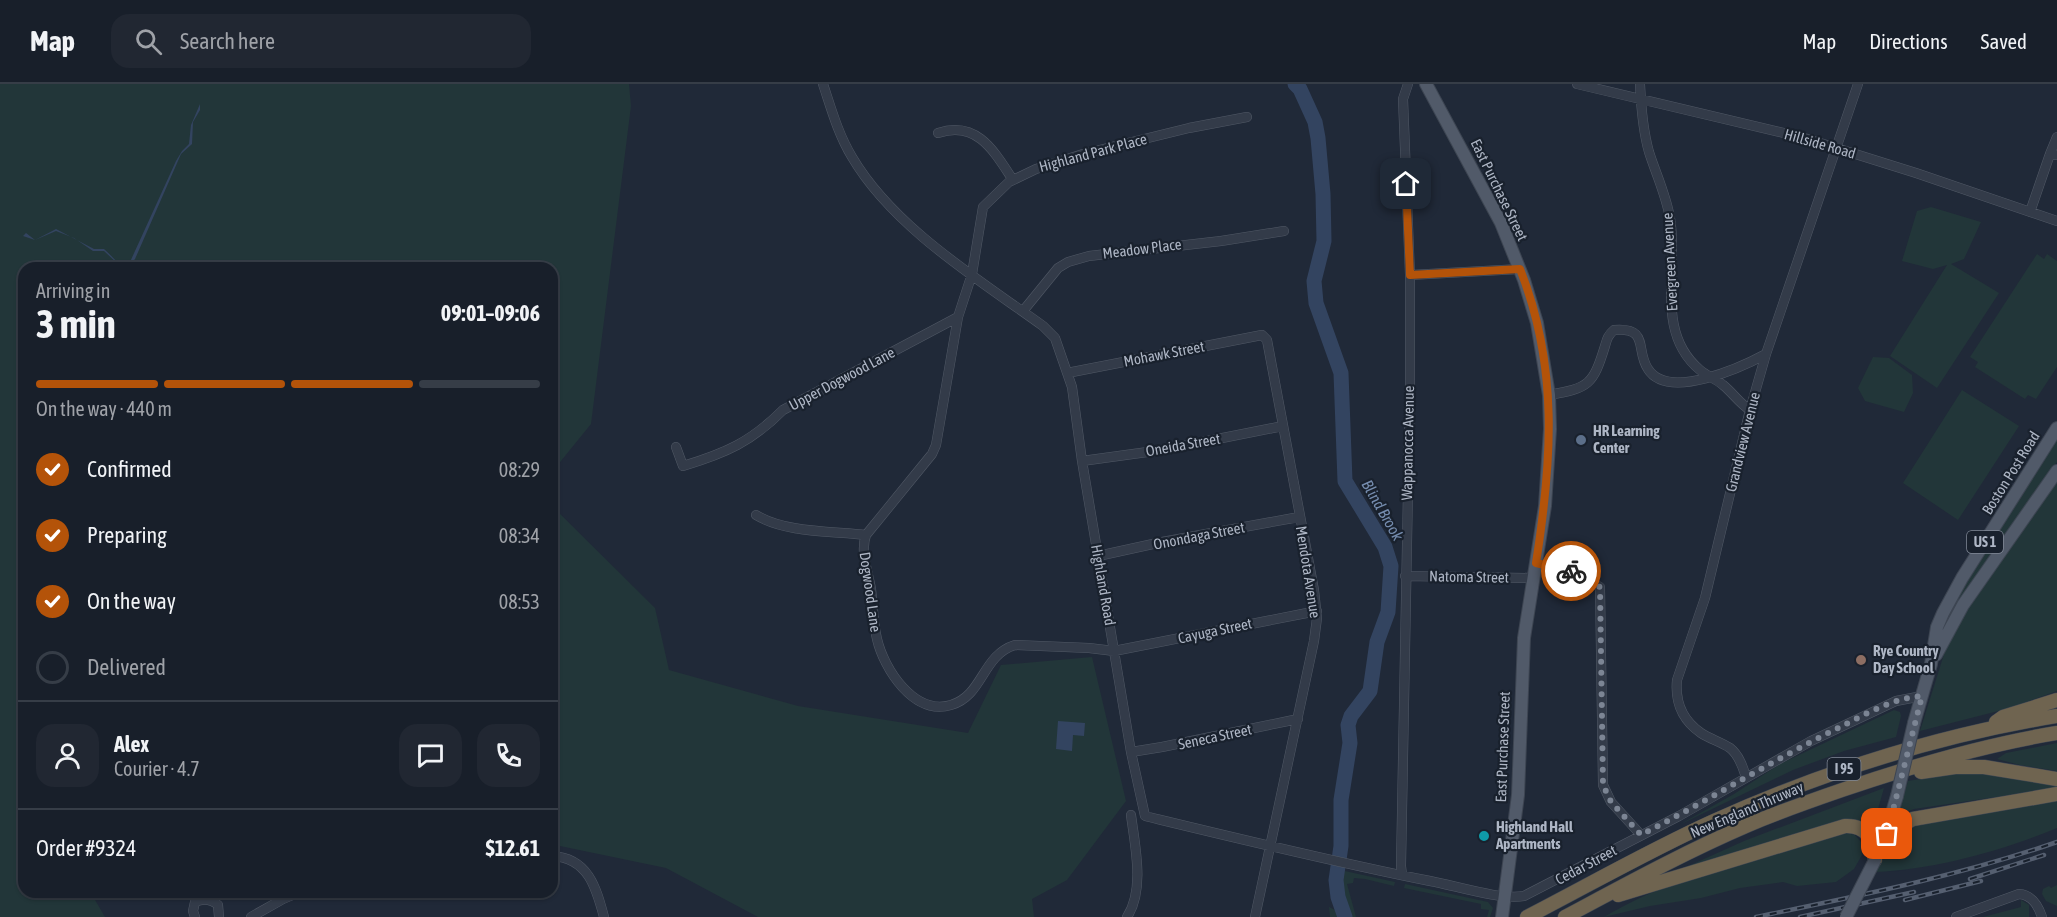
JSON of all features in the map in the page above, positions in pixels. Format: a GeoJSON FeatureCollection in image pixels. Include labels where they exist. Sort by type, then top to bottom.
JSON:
{"type":"FeatureCollection","features":[{"type":"Feature","properties":{"kind":"highway"},"geometry":{"type":"LineString","coordinates":[[1982,731],[2002,717],[2057,700]]}},
{"type":"Feature","properties":{"kind":"highway","name":"New England Thruway"},"geometry":{"type":"LineString","coordinates":[[1527,917],[1712,822],[1793,788],[1877,759],[1982,731],[2057,716]]}},
{"type":"Feature","properties":{"kind":"highway","name":"New England Thruway"},"geometry":{"type":"LineString","coordinates":[[1565,917],[1685,854],[1748,825],[1880,777],[1963,752],[2057,733]]}},
{"type":"Feature","properties":{"kind":"highway"},"geometry":{"type":"LineString","coordinates":[[1880,777],[1964,766],[1993,768],[2057,779]]}},
{"type":"Feature","properties":{"kind":"highway"},"geometry":{"type":"LineString","coordinates":[[1598,899],[1648,887],[1845,826],[1857,827],[1869,835],[1878,854],[1899,827],[1921,816],[2057,794]]}},
{"type":"Feature","properties":{"kind":"main road","name":"East Purchase Street"},"geometry":{"type":"LineString","coordinates":[[1426,84],[1487,195],[1520,269],[1536,323],[1549,395],[1550,429],[1545,506],[1522,656],[1518,795],[1502,917]]}},
{"type":"Feature","properties":{"kind":"main road","name":"Boston Post Road"},"geometry":{"type":"LineString","coordinates":[[1846,917],[1887,834],[1931,664],[1937,627],[1949,600],[2057,428]]}},
{"type":"Feature","properties":{"kind":"main road","name":"Boston Post Road"},"geometry":{"type":"LineString","coordinates":[[1931,664],[1963,605],[2057,471]]}},
{"type":"Feature","properties":{"kind":"street","name":"Highland Road"},"geometry":{"type":"LineString","coordinates":[[823,84],[842,138],[852,157],[889,206],[910,227],[1023,311],[1055,338],[1072,387],[1082,461],[1131,752],[1145,816],[1270,847],[1505,897]]}},
{"type":"Feature","properties":{"kind":"street","name":"Wappanocca Avenue"},"geometry":{"type":"LineString","coordinates":[[1402,875],[1405,576],[1410,383],[1410,275],[1403,99],[1408,84]]}},
{"type":"Feature","properties":{"kind":"street","name":"Hillside Road"},"geometry":{"type":"LineString","coordinates":[[1577,84],[1801,137],[2057,221]]}},
{"type":"Feature","properties":{"kind":"street","name":"Evergreen Avenue"},"geometry":{"type":"LineString","coordinates":[[1640,84],[1649,153],[1659,178],[1670,219],[1673,324],[1685,354],[1700,370],[1723,385],[1740,404],[1750,410]]}},
{"type":"Feature","properties":{"kind":"street","name":"Grandview Avenue"},"geometry":{"type":"LineString","coordinates":[[1746,777],[1738,757],[1731,749],[1700,732],[1689,722],[1681,711],[1676,693],[1681,667],[1705,598],[1750,410],[1766,354],[1857,84]]}},
{"type":"Feature","properties":{"kind":"street","name":"Highland Park Place"},"geometry":{"type":"LineString","coordinates":[[972,274],[983,207],[1013,180],[1036,168],[1083,154],[1189,128],[1247,117]]}},
{"type":"Feature","properties":{"kind":"street"},"geometry":{"type":"LineString","coordinates":[[938,132],[950,129],[965,131],[981,137],[997,155],[1013,180]]}},
{"type":"Feature","properties":{"kind":"street"},"geometry":{"type":"LineString","coordinates":[[2030,212],[2053,154],[2057,137]]}},
{"type":"Feature","properties":{"kind":"street","name":"Meadow Place"},"geometry":{"type":"LineString","coordinates":[[1023,311],[1058,268],[1068,262],[1089,256],[1221,241],[1284,231]]}},
{"type":"Feature","properties":{"kind":"street"},"geometry":{"type":"LineString","coordinates":[[1410,275],[1520,269]]}},
{"type":"Feature","properties":{"kind":"street","name":"Dogwood Lane"},"geometry":{"type":"LineString","coordinates":[[972,274],[958,317],[936,445],[932,454],[866,535],[863,550],[877,640],[886,664],[910,694],[921,703],[945,707],[960,701],[976,686],[994,657],[1006,648],[1016,645],[1114,651]]}},
{"type":"Feature","properties":{"kind":"street","name":"Upper Dogwood Lane"},"geometry":{"type":"LineString","coordinates":[[676,447],[683,466],[740,445],[763,429],[783,410],[958,317]]}},
{"type":"Feature","properties":{"kind":"street"},"geometry":{"type":"LineString","coordinates":[[1549,395],[1571,391],[1591,381],[1608,335],[1614,330],[1631,331],[1639,338],[1648,369],[1658,378],[1674,384],[1739,368],[1766,354]]}},
{"type":"Feature","properties":{"kind":"street","name":"Mohawk Street"},"geometry":{"type":"LineString","coordinates":[[1067,373],[1260,335]]}},
{"type":"Feature","properties":{"kind":"street","name":"Mendota Avenue"},"geometry":{"type":"LineString","coordinates":[[1255,917],[1314,642],[1317,611],[1267,340],[1260,335]]}},
{"type":"Feature","properties":{"kind":"street","name":"Oneida Street"},"geometry":{"type":"LineString","coordinates":[[1082,461],[1162,450],[1283,426]]}},
{"type":"Feature","properties":{"kind":"street"},"geometry":{"type":"LineString","coordinates":[[756,515],[768,522],[784,526],[866,535]]}},
{"type":"Feature","properties":{"kind":"street","name":"Onondaga Street"},"geometry":{"type":"LineString","coordinates":[[1098,556],[1299,517]]}},
{"type":"Feature","properties":{"kind":"street"},"geometry":{"type":"LineString","coordinates":[[1536,563],[1568,569],[1600,587],[1603,785],[1611,802],[1641,835]]}},
{"type":"Feature","properties":{"kind":"street","name":"Natoma Street"},"geometry":{"type":"LineString","coordinates":[[1405,576],[1533,578]]}},
{"type":"Feature","properties":{"kind":"street","name":"Cayuga Street"},"geometry":{"type":"LineString","coordinates":[[1114,651],[1317,611]]}},
{"type":"Feature","properties":{"kind":"street","name":"Cedar Street"},"geometry":{"type":"LineString","coordinates":[[1505,897],[1516,898],[1533,894],[1801,746],[1879,708],[1904,698],[1922,696]]}},
{"type":"Feature","properties":{"kind":"street","name":"Seneca Street"},"geometry":{"type":"LineString","coordinates":[[1131,752],[1298,719]]}},
{"type":"Feature","properties":{"kind":"street"},"geometry":{"type":"LineString","coordinates":[[1127,917],[1137,896],[1138,882],[1131,815]]}},
{"type":"Feature","properties":{"kind":"street"},"geometry":{"type":"LineString","coordinates":[[558,856],[565,857],[583,868],[595,886],[604,917]]}},
{"type":"Feature","properties":{"kind":"street"},"geometry":{"type":"LineString","coordinates":[[1956,917],[2019,894],[2029,896],[2042,917]]}},
{"type":"Feature","properties":{"kind":"street"},"geometry":{"type":"LineString","coordinates":[[250,917],[283,898]]}},
{"type":"Feature","properties":{"kind":"street"},"geometry":{"type":"LineString","coordinates":[[195,917],[193,911],[195,902],[202,899],[212,900],[218,905],[219,917]]}},
{"type":"Feature","properties":{"kind":"green space"},"geometry":{"type":"Polygon","coordinates":[[[0,84],[629,84],[631,106],[591,424],[558,465],[558,262],[18,262],[18,898],[94,898],[105,917],[0,917],[0,84]]]}},
{"type":"Feature","properties":{"kind":"green space"},"geometry":{"type":"Polygon","coordinates":[[[1931,207],[1981,222],[1964,259],[1951,264],[1999,293],[1937,388],[1890,356],[1947,265],[1933,269],[1902,261],[1917,211],[1931,207]]]}},
{"type":"Feature","properties":{"kind":"green space"},"geometry":{"type":"Polygon","coordinates":[[[2037,254],[2044,259],[2047,254],[2057,261],[2057,367],[2036,399],[2028,395],[2025,399],[1975,367],[1978,362],[1970,357],[2037,254]]]}},
{"type":"Feature","properties":{"kind":"green space"},"geometry":{"type":"Polygon","coordinates":[[[1873,357],[1889,358],[1912,375],[1913,393],[1904,412],[1865,401],[1858,388],[1873,357]]]}},
{"type":"Feature","properties":{"kind":"green space"},"geometry":{"type":"Polygon","coordinates":[[[1962,390],[2019,426],[1958,520],[1903,483],[1962,390]]]}},
{"type":"Feature","properties":{"kind":"green space"},"geometry":{"type":"Polygon","coordinates":[[[2057,434],[2057,462],[1941,631],[1958,595],[2057,434]]]}},
{"type":"Feature","properties":{"kind":"green space"},"geometry":{"type":"Polygon","coordinates":[[[2057,476],[2057,691],[2010,708],[1920,731],[1945,651],[1960,619],[2057,476]]]}},
{"type":"Feature","properties":{"kind":"green space"},"geometry":{"type":"Polygon","coordinates":[[[558,512],[655,608],[669,670],[798,706],[968,733],[1001,665],[1092,657],[1126,801],[1067,880],[1032,899],[1034,917],[758,917],[666,868],[558,846],[558,512]]]}},
{"type":"Feature","properties":{"kind":"green space"},"geometry":{"type":"Polygon","coordinates":[[[1894,710],[1900,712],[1901,716],[1896,737],[1844,751],[1793,770],[1679,825],[1734,794],[1780,764],[1894,710]]]}},
{"type":"Feature","properties":{"kind":"green space"},"geometry":{"type":"Polygon","coordinates":[[[2057,743],[2057,771],[1997,759],[2006,753],[2057,743]]]}},
{"type":"Feature","properties":{"kind":"green space"},"geometry":{"type":"Polygon","coordinates":[[[1950,774],[1984,774],[2057,786],[2057,788],[1914,809],[1898,815],[1908,781],[1950,774]]]}},
{"type":"Feature","properties":{"kind":"green space"},"geometry":{"type":"Polygon","coordinates":[[[1884,788],[1870,832],[1864,827],[1685,870],[1684,868],[1744,841],[1884,788]]]}},
{"type":"Feature","properties":{"kind":"green space"},"geometry":{"type":"Polygon","coordinates":[[[2057,799],[2057,828],[1968,858],[1922,867],[1876,872],[1898,831],[1905,826],[2057,799]]]}},
{"type":"Feature","properties":{"kind":"green space"},"geometry":{"type":"Polygon","coordinates":[[[1844,832],[1855,835],[1861,842],[1862,855],[1854,869],[1836,882],[1797,886],[1783,882],[1740,888],[1604,917],[1660,889],[1721,867],[1844,832]]]}},
{"type":"Feature","properties":{"kind":"green space"},"geometry":{"type":"Polygon","coordinates":[[[1331,868],[1395,882],[1394,886],[1354,878],[1353,883],[1347,884],[1356,917],[1330,917],[1329,907],[1335,910],[1331,868]]]}},
{"type":"Feature","properties":{"kind":"green space"},"geometry":{"type":"Polygon","coordinates":[[[1405,884],[1488,902],[1493,908],[1490,917],[1487,917],[1489,910],[1481,909],[1481,904],[1404,888],[1405,884]]]}},
{"type":"Feature","properties":{"kind":"green space"},"geometry":{"type":"Polygon","coordinates":[[[2057,885],[2057,906],[2046,901],[2042,894],[2043,889],[2057,885]]]}},
{"type":"Feature","properties":{"kind":"green space"},"geometry":{"type":"Polygon","coordinates":[[[2021,900],[2029,905],[2029,917],[1983,917],[2021,907],[2021,900]]]}},
{"type":"Feature","properties":{"kind":"water"},"geometry":{"type":"Polygon","coordinates":[[[200,104],[200,110],[193,122],[192,144],[181,154],[135,259],[130,262],[176,161],[182,151],[189,144],[191,125],[200,104]]]}},
{"type":"Feature","properties":{"kind":"water"},"geometry":{"type":"Polygon","coordinates":[[[56,229],[71,237],[56,231],[35,240],[56,229]]]}},
{"type":"Feature","properties":{"kind":"water"},"geometry":{"type":"Polygon","coordinates":[[[26,233],[35,240],[23,236],[26,233]]]}},
{"type":"Feature","properties":{"kind":"water"},"geometry":{"type":"Polygon","coordinates":[[[77,240],[94,249],[104,249],[119,262],[116,262],[104,251],[93,251],[77,240]]]}},
{"type":"Feature","properties":{"kind":"water"},"geometry":{"type":"Polygon","coordinates":[[[1058,721],[1085,723],[1084,736],[1073,735],[1072,751],[1056,749],[1058,721]]]}},
{"type":"Feature","properties":{"kind":"waterway","name":"Blind Brook"},"geometry":{"type":"LineString","coordinates":[[1295,84],[1300,89],[1315,122],[1318,138],[1324,241],[1314,281],[1316,303],[1341,373],[1345,481],[1385,547],[1391,566],[1388,612],[1377,642],[1370,691],[1351,716],[1348,725],[1350,743],[1341,800],[1341,846],[1336,880],[1338,897],[1345,917]]}},
{"type":"Feature","properties":{"kind":"railway"},"geometry":{"type":"LineString","coordinates":[[1756,917],[1946,875],[2057,842]]}},
{"type":"Feature","properties":{"kind":"railway"},"geometry":{"type":"LineString","coordinates":[[1970,879],[2044,855]]}},
{"type":"Feature","properties":{"kind":"railway"},"geometry":{"type":"LineString","coordinates":[[1905,900],[1981,881]]}},
{"type":"Feature","properties":{"kind":"railway"},"geometry":{"type":"LineString","coordinates":[[1800,917],[1914,892]]}},
{"type":"Feature","properties":{"kind":"way so far"},"geometry":{"type":"LineString","coordinates":[[1571,571],[1600,587],[1603,785],[1611,802],[1641,835],[1771,762],[1845,724],[1896,701],[1922,696],[1887,834]]}},
{"type":"Feature","properties":{"kind":"place","name":"HR Learning Center"},"geometry":{"type":"Point","coordinates":[1581,440]}},
{"type":"Feature","properties":{"kind":"place","name":"Rye Country Day School"},"geometry":{"type":"Point","coordinates":[1861,660]}},
{"type":"Feature","properties":{"kind":"place","name":"Highland Hall Apartments"},"geometry":{"type":"Point","coordinates":[1484,836]}},
{"type":"Feature","properties":{"kind":"route"},"geometry":{"type":"LineString","coordinates":[[1406,184],[1410,275],[1520,269],[1536,323],[1547,377],[1550,408],[1545,506],[1536,563],[1571,571]]}}]}
